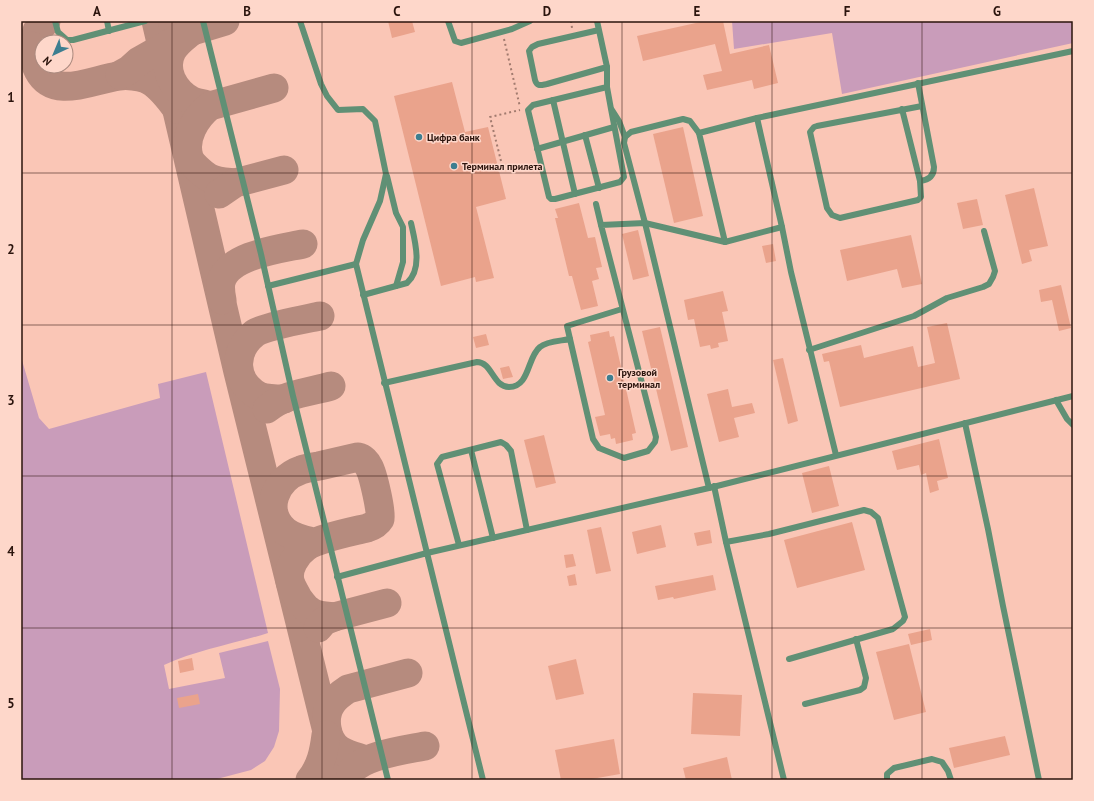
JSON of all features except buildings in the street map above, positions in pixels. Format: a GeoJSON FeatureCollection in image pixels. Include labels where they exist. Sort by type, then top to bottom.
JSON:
{"type":"FeatureCollection","features":[{"type":"Feature","properties":{"kind":"lane"},"geometry":{"type":"LineString","coordinates":[[55,21],[58,32],[67,40],[73,40],[145,21]]}},
{"type":"Feature","properties":{"kind":"lane"},"geometry":{"type":"LineString","coordinates":[[108,21],[109,30]]}},
{"type":"Feature","properties":{"kind":"lane"},"geometry":{"type":"LineString","coordinates":[[203,21],[337,577],[388,780]]}},
{"type":"Feature","properties":{"kind":"lane"},"geometry":{"type":"LineString","coordinates":[[300,21],[318,76],[327,96],[338,110],[363,109],[375,121],[396,213],[403,227],[403,262],[396,286]]}},
{"type":"Feature","properties":{"kind":"lane"},"geometry":{"type":"LineString","coordinates":[[448,21],[454,39],[458,43],[503,32],[530,21]]}},
{"type":"Feature","properties":{"kind":"lane"},"geometry":{"type":"LineString","coordinates":[[597,21],[607,67],[607,87],[624,177],[620,182],[551,199],[549,197],[528,110],[533,105],[607,87]]}},
{"type":"Feature","properties":{"kind":"lane"},"geometry":{"type":"LineString","coordinates":[[599,30],[538,44],[532,47],[529,51],[535,80],[537,84],[540,85],[607,67]]}},
{"type":"Feature","properties":{"kind":"lane"},"geometry":{"type":"LineString","coordinates":[[699,133],[757,118],[1073,51]]}},
{"type":"Feature","properties":{"kind":"lane"},"geometry":{"type":"LineString","coordinates":[[918,83],[934,171],[930,178],[920,181]]}},
{"type":"Feature","properties":{"kind":"lane"},"geometry":{"type":"LineString","coordinates":[[553,100],[575,194]]}},
{"type":"Feature","properties":{"kind":"lane"},"geometry":{"type":"LineString","coordinates":[[902,109],[920,181],[922,193],[921,197],[918,200],[840,218],[832,215],[827,208],[810,132],[817,126],[902,109],[922,106]]}},
{"type":"Feature","properties":{"kind":"lane"},"geometry":{"type":"LineString","coordinates":[[611,109],[619,121],[626,137]]}},
{"type":"Feature","properties":{"kind":"lane"},"geometry":{"type":"LineString","coordinates":[[757,118],[809,350],[836,455]]}},
{"type":"Feature","properties":{"kind":"lane"},"geometry":{"type":"LineString","coordinates":[[725,242],[699,133],[690,121],[683,119],[631,132],[626,137],[624,142],[726,542],[784,780]]}},
{"type":"Feature","properties":{"kind":"lane"},"geometry":{"type":"LineString","coordinates":[[537,150],[614,127]]}},
{"type":"Feature","properties":{"kind":"lane"},"geometry":{"type":"LineString","coordinates":[[585,135],[599,188]]}},
{"type":"Feature","properties":{"kind":"lane"},"geometry":{"type":"LineString","coordinates":[[386,174],[380,201],[363,240],[356,264],[384,384],[483,780]]}},
{"type":"Feature","properties":{"kind":"lane"},"geometry":{"type":"LineString","coordinates":[[596,204],[622,309],[655,431],[655,442],[648,451],[624,458],[602,450],[596,445],[568,326],[622,309]]}},
{"type":"Feature","properties":{"kind":"lane"},"geometry":{"type":"LineString","coordinates":[[363,295],[408,283],[412,279],[415,273],[415,243],[411,222]]}},
{"type":"Feature","properties":{"kind":"lane"},"geometry":{"type":"LineString","coordinates":[[601,225],[645,223],[725,242],[782,227]]}},
{"type":"Feature","properties":{"kind":"lane"},"geometry":{"type":"LineString","coordinates":[[809,350],[914,316],[946,298],[983,287],[988,284],[994,277],[995,271],[984,231]]}},
{"type":"Feature","properties":{"kind":"lane"},"geometry":{"type":"LineString","coordinates":[[268,286],[356,264]]}},
{"type":"Feature","properties":{"kind":"lane"},"geometry":{"type":"LineString","coordinates":[[384,384],[473,362],[481,362],[485,364],[499,384],[507,387],[514,387],[522,381],[539,347],[570,339]]}},
{"type":"Feature","properties":{"kind":"lane"},"geometry":{"type":"LineString","coordinates":[[337,577],[427,552],[711,487],[1073,396]]}},
{"type":"Feature","properties":{"kind":"lane"},"geometry":{"type":"LineString","coordinates":[[1056,400],[1073,426]]}},
{"type":"Feature","properties":{"kind":"lane"},"geometry":{"type":"LineString","coordinates":[[965,423],[1039,780]]}},
{"type":"Feature","properties":{"kind":"lane"},"geometry":{"type":"LineString","coordinates":[[458,545],[437,464],[442,457],[501,442],[511,451],[527,530]]}},
{"type":"Feature","properties":{"kind":"lane"},"geometry":{"type":"LineString","coordinates":[[471,450],[493,538]]}},
{"type":"Feature","properties":{"kind":"lane"},"geometry":{"type":"LineString","coordinates":[[726,542],[769,534],[864,510],[874,514],[878,518],[905,616],[903,622],[893,629],[789,659]]}},
{"type":"Feature","properties":{"kind":"lane"},"geometry":{"type":"LineString","coordinates":[[805,704],[860,690],[864,687],[866,678],[856,639]]}},
{"type":"Feature","properties":{"kind":"lane"},"geometry":{"type":"LineString","coordinates":[[887,780],[887,774],[894,768],[932,759],[942,762],[948,771],[950,780]]}},
{"type":"Feature","properties":{"kind":"path"},"geometry":{"type":"LineString","coordinates":[[501,161],[490,117],[521,110],[503,32]]}},
{"type":"Feature","properties":{"kind":"shaded area"},"geometry":{"type":"Polygon","coordinates":[[[732,21],[1073,21],[1073,43],[842,94],[832,33],[734,49],[732,21]]]}},
{"type":"Feature","properties":{"kind":"shaded area"},"geometry":{"type":"Polygon","coordinates":[[[21,357],[39,418],[49,429],[160,398],[158,384],[206,372],[268,633],[202,651],[164,665],[169,689],[225,678],[219,653],[268,641],[280,689],[279,731],[274,747],[265,761],[251,770],[213,780],[21,780],[21,357]]]}},
{"type":"Feature","properties":{"kind":"taxiway"},"geometry":{"type":"LineString","coordinates":[[32,45],[37,31],[46,21]]}},
{"type":"Feature","properties":{"kind":"taxiway"},"geometry":{"type":"LineString","coordinates":[[156,21],[238,372],[339,780]]}},
{"type":"Feature","properties":{"kind":"taxiway"},"geometry":{"type":"LineString","coordinates":[[173,24],[192,31],[225,21]]}},
{"type":"Feature","properties":{"kind":"taxiway"},"geometry":{"type":"LineString","coordinates":[[120,75],[129,70],[139,61],[192,31],[179,42],[172,51],[168,65],[169,73],[175,86],[186,97],[192,101],[210,106]]}},
{"type":"Feature","properties":{"kind":"taxiway"},"geometry":{"type":"LineString","coordinates":[[32,46],[38,70],[45,79],[54,84],[75,86],[119,76],[140,77],[155,84],[177,109]]}},
{"type":"Feature","properties":{"kind":"taxiway"},"geometry":{"type":"LineString","coordinates":[[235,183],[221,182],[211,179],[192,163],[188,150],[189,135],[200,116],[210,106],[274,88]]}},
{"type":"Feature","properties":{"kind":"taxiway"},"geometry":{"type":"LineString","coordinates":[[219,194],[235,183],[284,170]]}},
{"type":"Feature","properties":{"kind":"taxiway"},"geometry":{"type":"LineString","coordinates":[[222,300],[221,282],[226,273],[234,265],[244,259],[269,251],[303,244]]}},
{"type":"Feature","properties":{"kind":"taxiway"},"geometry":{"type":"LineString","coordinates":[[284,399],[259,396],[250,390],[244,383],[240,375],[239,366],[239,357],[242,348],[248,340],[260,330],[320,316]]}},
{"type":"Feature","properties":{"kind":"taxiway"},"geometry":{"type":"LineString","coordinates":[[267,409],[289,397],[331,386]]}},
{"type":"Feature","properties":{"kind":"taxiway"},"geometry":{"type":"LineString","coordinates":[[313,542],[291,535],[278,523],[274,514],[273,505],[278,488],[292,474],[303,469],[358,457],[362,458],[368,465],[373,477],[380,519],[373,526],[327,538],[306,547],[293,562],[289,576],[291,585],[305,607],[316,614],[334,617]]}},
{"type":"Feature","properties":{"kind":"taxiway"},"geometry":{"type":"LineString","coordinates":[[318,628],[324,621],[334,617],[387,603]]}},
{"type":"Feature","properties":{"kind":"taxiway"},"geometry":{"type":"LineString","coordinates":[[366,760],[343,752],[331,741],[326,722],[329,709],[335,699],[348,689],[408,673]]}},
{"type":"Feature","properties":{"kind":"taxiway"},"geometry":{"type":"LineString","coordinates":[[310,780],[317,770],[323,753],[326,735]]}},
{"type":"Feature","properties":{"kind":"taxiway"},"geometry":{"type":"LineString","coordinates":[[351,772],[357,766],[374,757],[425,746]]}},
{"type":"Feature","properties":{"kind":"place","name":"Цифра банк"},"geometry":{"type":"Point","coordinates":[419,137]}},
{"type":"Feature","properties":{"kind":"place","name":"Терминал прилета"},"geometry":{"type":"Point","coordinates":[454,166]}},
{"type":"Feature","properties":{"kind":"place","name":"Грузовой терминал"},"geometry":{"type":"Point","coordinates":[610,378]}}]}
